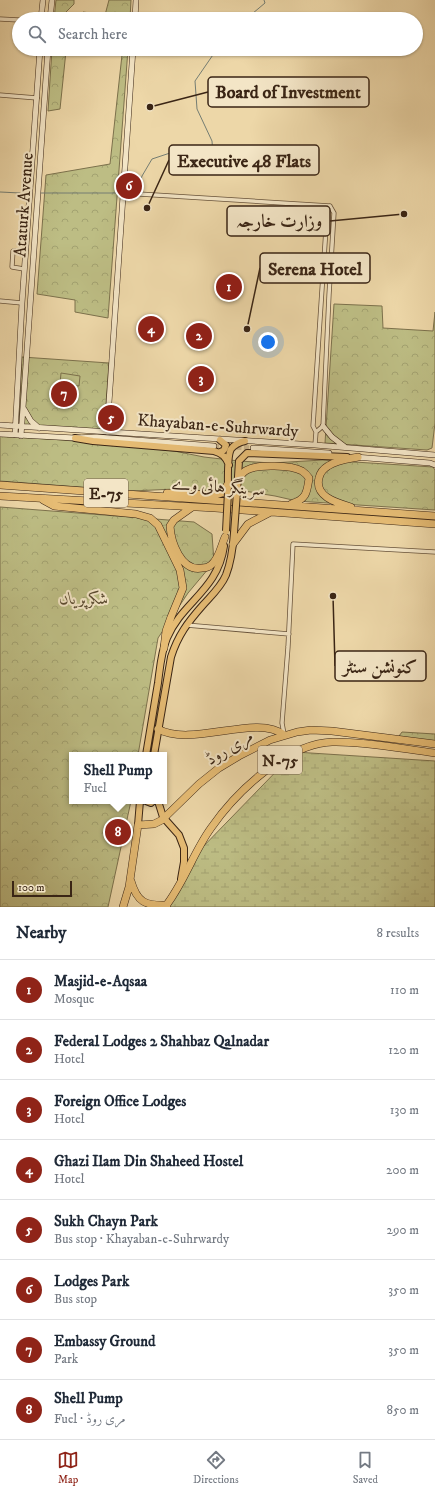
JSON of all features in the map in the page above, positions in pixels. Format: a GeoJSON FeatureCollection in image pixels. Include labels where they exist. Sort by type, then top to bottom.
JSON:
{"type":"FeatureCollection","features":[{"type":"Feature","properties":{"kind":"highway"},"geometry":{"type":"LineString","coordinates":[[354,457],[334,462],[326,467],[320,473],[318,482],[319,488],[325,496],[331,500],[366,511]]}},
{"type":"Feature","properties":{"kind":"highway"},"geometry":{"type":"LineString","coordinates":[[237,482],[243,473],[255,466],[289,468],[303,471],[309,478],[307,491],[304,498],[289,505]]}},
{"type":"Feature","properties":{"kind":"highway"},"geometry":{"type":"LineString","coordinates":[[145,496],[162,492],[216,495],[222,493],[228,484]]}},
{"type":"Feature","properties":{"kind":"highway","name":"سرینگر ہائی وے"},"geometry":{"type":"LineString","coordinates":[[0,485],[435,516]]}},
{"type":"Feature","properties":{"kind":"highway","name":"سرینگر ہائی وے"},"geometry":{"type":"LineString","coordinates":[[0,496],[271,512],[435,524]]}},
{"type":"Feature","properties":{"kind":"highway"},"geometry":{"type":"LineString","coordinates":[[40,498],[54,506],[136,514],[150,518],[158,525],[180,570],[183,588],[166,631],[164,648]]}},
{"type":"Feature","properties":{"kind":"highway"},"geometry":{"type":"LineString","coordinates":[[191,508],[174,520],[170,526],[170,536],[184,562],[190,567],[197,569],[211,566],[216,560],[225,534]]}},
{"type":"Feature","properties":{"kind":"highway"},"geometry":{"type":"LineString","coordinates":[[233,544],[248,524],[271,512]]}},
{"type":"Feature","properties":{"kind":"highway"},"geometry":{"type":"LineString","coordinates":[[158,730],[173,736],[185,736],[221,731],[262,728],[275,730],[284,735]]}},
{"type":"Feature","properties":{"kind":"highway","name":"مری روڈ"},"geometry":{"type":"LineString","coordinates":[[138,825],[157,823],[202,781],[219,768],[270,740],[284,735],[311,730],[332,731],[435,744]]}},
{"type":"Feature","properties":{"kind":"highway"},"geometry":{"type":"LineString","coordinates":[[394,748],[395,739]]}},
{"type":"Feature","properties":{"kind":"highway","name":"N-75"},"geometry":{"type":"LineString","coordinates":[[181,882],[210,828],[243,791],[266,770],[281,759],[295,752],[318,744],[332,742],[435,753]]}},
{"type":"Feature","properties":{"kind":"highway"},"geometry":{"type":"LineString","coordinates":[[123,907],[130,879],[138,825]]}},
{"type":"Feature","properties":{"kind":"highway"},"geometry":{"type":"LineString","coordinates":[[130,879],[136,895],[141,901],[152,906],[166,906],[181,882]]}},
{"type":"Feature","properties":{"kind":"main road"},"geometry":{"type":"LineString","coordinates":[[75,438],[93,441],[164,446],[219,453],[225,456],[229,465]]}},
{"type":"Feature","properties":{"kind":"main road"},"geometry":{"type":"LineString","coordinates":[[219,453],[224,450],[226,445],[220,440]]}},
{"type":"Feature","properties":{"kind":"main road"},"geometry":{"type":"LineString","coordinates":[[147,752],[164,648],[172,628],[218,571],[223,555],[225,534],[229,455],[231,449],[236,444],[245,441]]}},
{"type":"Feature","properties":{"kind":"main road","name":"Khayaban-e-Suhrwardy"},"geometry":{"type":"LineString","coordinates":[[237,482],[239,461],[247,453],[254,451],[354,457]]}},
{"type":"Feature","properties":{"kind":"main road"},"geometry":{"type":"LineString","coordinates":[[154,752],[171,657],[176,642],[186,625],[222,581],[228,569],[233,544],[237,482]]}},
{"type":"Feature","properties":{"kind":"main road"},"geometry":{"type":"LineString","coordinates":[[138,825],[140,804]]}},
{"type":"Feature","properties":{"kind":"main road"},"geometry":{"type":"LineString","coordinates":[[159,804],[164,818],[179,835],[184,848],[184,862],[181,882]]}},
{"type":"Feature","properties":{"kind":"street"},"geometry":{"type":"LineString","coordinates":[[42,12],[43,0]]}},
{"type":"Feature","properties":{"kind":"street"},"geometry":{"type":"LineString","coordinates":[[51,12],[52,0]]}},
{"type":"Feature","properties":{"kind":"street"},"geometry":{"type":"LineString","coordinates":[[135,12],[136,0]]}},
{"type":"Feature","properties":{"kind":"street"},"geometry":{"type":"LineString","coordinates":[[0,19],[12,20]]}},
{"type":"Feature","properties":{"kind":"street","name":"Ataturk Avenue"},"geometry":{"type":"LineString","coordinates":[[15,435],[24,269],[40,56]]}},
{"type":"Feature","properties":{"kind":"street","name":"Ataturk Avenue"},"geometry":{"type":"LineString","coordinates":[[21,436],[48,56]]}},
{"type":"Feature","properties":{"kind":"street"},"geometry":{"type":"LineString","coordinates":[[107,432],[133,56]]}},
{"type":"Feature","properties":{"kind":"street"},"geometry":{"type":"LineString","coordinates":[[0,95],[37,98]]}},
{"type":"Feature","properties":{"kind":"street"},"geometry":{"type":"LineString","coordinates":[[35,116],[44,116]]}},
{"type":"Feature","properties":{"kind":"street"},"geometry":{"type":"LineString","coordinates":[[123,193],[330,206]]}},
{"type":"Feature","properties":{"kind":"street"},"geometry":{"type":"LineString","coordinates":[[315,445],[316,432],[313,426],[327,213],[330,206]]}},
{"type":"Feature","properties":{"kind":"street"},"geometry":{"type":"LineString","coordinates":[[330,206],[334,213],[328,294],[329,304],[323,426],[332,437],[346,448]]}},
{"type":"Feature","properties":{"kind":"street"},"geometry":{"type":"LineString","coordinates":[[24,269],[12,266],[13,251],[26,250]]}},
{"type":"Feature","properties":{"kind":"street"},"geometry":{"type":"LineString","coordinates":[[322,294],[328,294]]}},
{"type":"Feature","properties":{"kind":"street"},"geometry":{"type":"LineString","coordinates":[[0,301],[22,303]]}},
{"type":"Feature","properties":{"kind":"street"},"geometry":{"type":"LineString","coordinates":[[322,303],[329,304]]}},
{"type":"Feature","properties":{"kind":"street"},"geometry":{"type":"LineString","coordinates":[[24,406],[31,421],[40,428]]}},
{"type":"Feature","properties":{"kind":"street","name":"Khayaban-e-Suhrwardy"},"geometry":{"type":"LineString","coordinates":[[0,425],[315,445],[435,455]]}},
{"type":"Feature","properties":{"kind":"street"},"geometry":{"type":"LineString","coordinates":[[316,432],[323,426]]}},
{"type":"Feature","properties":{"kind":"street"},"geometry":{"type":"LineString","coordinates":[[0,434],[75,438],[97,437],[214,446]]}},
{"type":"Feature","properties":{"kind":"street"},"geometry":{"type":"LineString","coordinates":[[419,454],[419,462]]}},
{"type":"Feature","properties":{"kind":"street","name":"Khayaban-e-Suhrwardy"},"geometry":{"type":"LineString","coordinates":[[354,457],[419,462],[435,465]]}},
{"type":"Feature","properties":{"kind":"street"},"geometry":{"type":"LineString","coordinates":[[284,735],[282,723],[289,634],[293,544],[435,552]]}},
{"type":"Feature","properties":{"kind":"street"},"geometry":{"type":"LineString","coordinates":[[186,625],[289,634]]}},
{"type":"Feature","properties":{"kind":"green space"},"geometry":{"type":"Polygon","coordinates":[[[56,0],[74,0],[74,4],[66,12],[55,12],[56,0]]]}},
{"type":"Feature","properties":{"kind":"green space"},"geometry":{"type":"Polygon","coordinates":[[[109,0],[131,0],[130,12],[106,12],[109,0]]]}},
{"type":"Feature","properties":{"kind":"green space"},"geometry":{"type":"Polygon","coordinates":[[[52,56],[65,56],[60,109],[48,111],[52,56]]]}},
{"type":"Feature","properties":{"kind":"green space"},"geometry":{"type":"Polygon","coordinates":[[[122,56],[127,56],[108,318],[75,312],[75,300],[37,294],[46,175],[110,164],[122,56]]]}},
{"type":"Feature","properties":{"kind":"green space"},"geometry":{"type":"Polygon","coordinates":[[[334,304],[382,306],[383,328],[433,331],[435,312],[435,423],[432,448],[427,450],[325,443],[334,304]]]}},
{"type":"Feature","properties":{"kind":"green space"},"geometry":{"type":"Polygon","coordinates":[[[22,357],[109,363],[104,431],[19,424],[22,357]]]}},
{"type":"Feature","properties":{"kind":"green space"},"geometry":{"type":"Polygon","coordinates":[[[61,373],[80,376],[79,386],[60,384],[61,373]]]}},
{"type":"Feature","properties":{"kind":"green space"},"geometry":{"type":"Polygon","coordinates":[[[0,436],[63,440],[174,451],[204,457],[239,461],[272,463],[323,460],[433,467],[435,470],[435,510],[297,501],[232,489],[213,492],[175,489],[132,491],[0,481],[0,436]]]}},
{"type":"Feature","properties":{"kind":"green space","name":"شکرپریاں"},"geometry":{"type":"Polygon","coordinates":[[[0,507],[194,522],[212,534],[214,562],[188,593],[158,638],[139,752],[69,752],[69,804],[130,804],[108,907],[0,907],[0,507]]]}},
{"type":"Feature","properties":{"kind":"green space"},"geometry":{"type":"Polygon","coordinates":[[[402,732],[435,734],[435,744],[399,736],[402,732]]]}},
{"type":"Feature","properties":{"kind":"green space"},"geometry":{"type":"Polygon","coordinates":[[[295,752],[435,761],[435,907],[165,907],[195,855],[295,752]]]}},
{"type":"Feature","properties":{"kind":"waterway"},"geometry":{"type":"LineString","coordinates":[[254,12],[265,3],[264,0]]}},
{"type":"Feature","properties":{"kind":"waterway"},"geometry":{"type":"LineString","coordinates":[[137,193],[142,176],[152,159],[170,153],[193,158],[214,169],[212,141],[197,109],[195,81],[212,56]]}},
{"type":"Feature","properties":{"kind":"waterway"},"geometry":{"type":"LineString","coordinates":[[0,192],[20,193]]}},
{"type":"Feature","properties":{"kind":"waterway"},"geometry":{"type":"LineString","coordinates":[[41,193],[122,193]]}},
{"type":"Feature","properties":{"kind":"tunnel"},"geometry":{"type":"LineString","coordinates":[[214,446],[253,448]]}},
{"type":"Feature","properties":{"kind":"place","name":"Board of Investment"},"geometry":{"type":"Point","coordinates":[150,107]}},
{"type":"Feature","properties":{"kind":"place","name":"Lodges Park"},"geometry":{"type":"Point","coordinates":[129,186]}},
{"type":"Feature","properties":{"kind":"place","name":"Executive 48 Flats"},"geometry":{"type":"Point","coordinates":[147,208]}},
{"type":"Feature","properties":{"kind":"place","name":"وزارت خارجہ"},"geometry":{"type":"Point","coordinates":[404,214]}},
{"type":"Feature","properties":{"kind":"place","name":"Masjid-e-Aqsaa"},"geometry":{"type":"Point","coordinates":[229,287]}},
{"type":"Feature","properties":{"kind":"place","name":"Ghazi Ilam Din Shaheed Hostel"},"geometry":{"type":"Point","coordinates":[151,329]}},
{"type":"Feature","properties":{"kind":"place","name":"Serena Hotel"},"geometry":{"type":"Point","coordinates":[247,329]}},
{"type":"Feature","properties":{"kind":"place","name":"Federal Lodges 2 Shahbaz Qalnadar"},"geometry":{"type":"Point","coordinates":[199,336]}},
{"type":"Feature","properties":{"kind":"place","name":"Foreign Office Lodges"},"geometry":{"type":"Point","coordinates":[201,379]}},
{"type":"Feature","properties":{"kind":"place","name":"Embassy Ground"},"geometry":{"type":"Point","coordinates":[64,394]}},
{"type":"Feature","properties":{"kind":"place","name":"Sukh Chayn Park"},"geometry":{"type":"Point","coordinates":[111,418]}},
{"type":"Feature","properties":{"kind":"place","name":"کنونشن سنٹر"},"geometry":{"type":"Point","coordinates":[333,596]}},
{"type":"Feature","properties":{"kind":"place","name":"Shell Pump"},"geometry":{"type":"Point","coordinates":[118,832]}}]}
